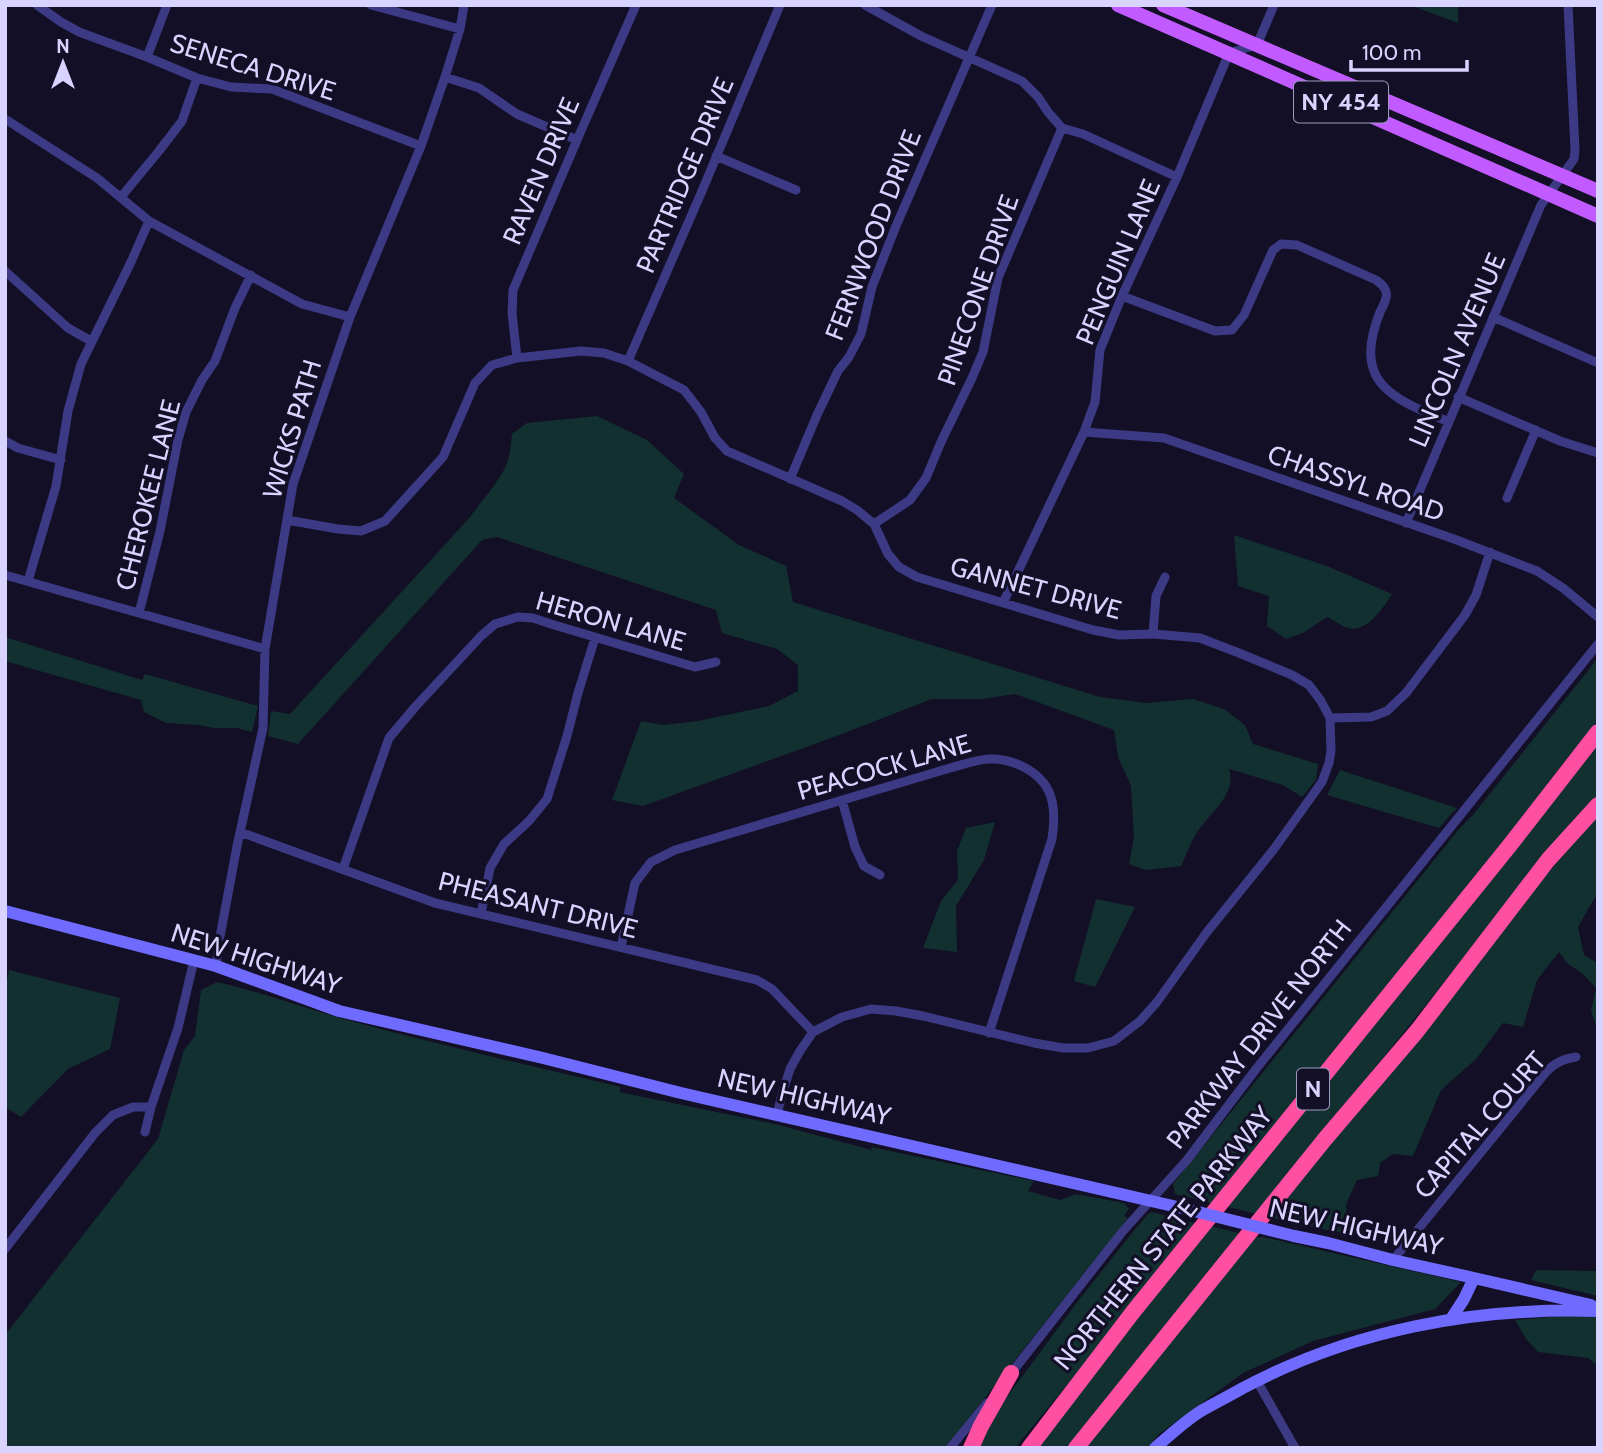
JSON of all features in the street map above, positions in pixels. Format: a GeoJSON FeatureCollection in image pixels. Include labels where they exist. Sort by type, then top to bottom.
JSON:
{"type":"FeatureCollection","features":[{"type":"Feature","properties":{"kind":"highway","name":"NORTHERN STATE PARKWAY"},"geometry":{"type":"LineString","coordinates":[[1029,1448],[1133,1312],[1598,732]]}},
{"type":"Feature","properties":{"kind":"highway","name":"N"},"geometry":{"type":"LineString","coordinates":[[1076,1448],[1325,1139],[1417,1031],[1548,860],[1598,805]]}},
{"type":"Feature","properties":{"kind":"highway"},"geometry":{"type":"LineString","coordinates":[[971,1448],[1011,1373]]}},
{"type":"Feature","properties":{"kind":"main road","name":"NY 454"},"geometry":{"type":"LineString","coordinates":[[1118,5],[1598,216]]}},
{"type":"Feature","properties":{"kind":"main road","name":"NY 454"},"geometry":{"type":"LineString","coordinates":[[1163,5],[1598,191]]}},
{"type":"Feature","properties":{"kind":"street","name":"SENECA DRIVE"},"geometry":{"type":"LineString","coordinates":[[37,5],[79,32],[197,78],[231,86],[272,89],[421,146]]}},
{"type":"Feature","properties":{"kind":"street"},"geometry":{"type":"LineString","coordinates":[[147,57],[167,5]]}},
{"type":"Feature","properties":{"kind":"street"},"geometry":{"type":"LineString","coordinates":[[371,5],[460,29]]}},
{"type":"Feature","properties":{"kind":"street","name":"WICKS PATH"},"geometry":{"type":"LineString","coordinates":[[216,966],[240,832],[263,728],[265,649],[293,484],[351,317],[421,146],[460,29],[464,5]]}},
{"type":"Feature","properties":{"kind":"street","name":"RAVEN DRIVE"},"geometry":{"type":"LineString","coordinates":[[517,358],[512,313],[513,290],[636,5]]}},
{"type":"Feature","properties":{"kind":"street","name":"PARTRIDGE DRIVE"},"geometry":{"type":"LineString","coordinates":[[628,361],[780,5]]}},
{"type":"Feature","properties":{"kind":"street"},"geometry":{"type":"LineString","coordinates":[[866,5],[921,36],[1022,81],[1062,128],[1083,134],[1177,177]]}},
{"type":"Feature","properties":{"kind":"street","name":"FERNWOOD DRIVE"},"geometry":{"type":"LineString","coordinates":[[790,479],[838,371],[861,334],[872,287],[896,226],[992,5]]}},
{"type":"Feature","properties":{"kind":"street"},"geometry":{"type":"LineString","coordinates":[[1229,53],[1257,44],[1275,5]]}},
{"type":"Feature","properties":{"kind":"street","name":"LINCOLN AVENUE"},"geometry":{"type":"LineString","coordinates":[[1406,523],[1541,205],[1574,159],[1568,5]]}},
{"type":"Feature","properties":{"kind":"street","name":"PENGUIN LANE"},"geometry":{"type":"LineString","coordinates":[[1003,603],[1084,432],[1095,402],[1100,350],[1229,53]]}},
{"type":"Feature","properties":{"kind":"street"},"geometry":{"type":"LineString","coordinates":[[445,77],[479,88],[517,114],[577,139]]}},
{"type":"Feature","properties":{"kind":"street"},"geometry":{"type":"LineString","coordinates":[[121,197],[182,121],[197,78]]}},
{"type":"Feature","properties":{"kind":"street"},"geometry":{"type":"LineString","coordinates":[[5,119],[97,178],[149,221],[302,304],[351,317]]}},
{"type":"Feature","properties":{"kind":"street","name":"PINECONE DRIVE"},"geometry":{"type":"LineString","coordinates":[[874,524],[910,500],[926,478],[983,352],[998,278],[1062,128]]}},
{"type":"Feature","properties":{"kind":"street"},"geometry":{"type":"LineString","coordinates":[[716,156],[796,190]]}},
{"type":"Feature","properties":{"kind":"street"},"geometry":{"type":"LineString","coordinates":[[28,580],[56,485],[81,364],[149,221]]}},
{"type":"Feature","properties":{"kind":"street"},"geometry":{"type":"LineString","coordinates":[[1122,296],[1214,331],[1233,330],[1244,315],[1273,250],[1281,244],[1297,245],[1376,279],[1384,287],[1387,297],[1372,334],[1370,355],[1377,378],[1391,393],[1406,403],[1449,422]]}},
{"type":"Feature","properties":{"kind":"street"},"geometry":{"type":"LineString","coordinates":[[5,271],[68,328],[91,341]]}},
{"type":"Feature","properties":{"kind":"street","name":"CHEROKEE LANE"},"geometry":{"type":"LineString","coordinates":[[139,613],[186,412],[215,361],[251,275]]}},
{"type":"Feature","properties":{"kind":"street"},"geometry":{"type":"LineString","coordinates":[[1493,317],[1598,363]]}},
{"type":"Feature","properties":{"kind":"street","name":"GANNET DRIVE"},"geometry":{"type":"LineString","coordinates":[[287,520],[361,531],[385,521],[443,457],[475,383],[492,365],[517,358],[581,351],[604,353],[628,361],[684,390],[701,412],[715,438],[727,450],[858,510],[874,524],[888,554],[899,567],[917,577],[1093,630],[1119,635],[1153,634],[1200,639],[1292,675],[1308,685],[1330,718]]}},
{"type":"Feature","properties":{"kind":"street"},"geometry":{"type":"LineString","coordinates":[[1458,397],[1598,453]]}},
{"type":"Feature","properties":{"kind":"street"},"geometry":{"type":"LineString","coordinates":[[1507,498],[1536,430]]}},
{"type":"Feature","properties":{"kind":"street","name":"CHASSYL ROAD"},"geometry":{"type":"LineString","coordinates":[[1084,432],[1164,438],[1490,552],[1537,571],[1598,617]]}},
{"type":"Feature","properties":{"kind":"street"},"geometry":{"type":"LineString","coordinates":[[5,441],[18,448],[61,460]]}},
{"type":"Feature","properties":{"kind":"street"},"geometry":{"type":"LineString","coordinates":[[777,1114],[790,1069],[813,1032],[842,1017],[871,1009],[923,1016],[1034,1044],[1063,1048],[1088,1048],[1114,1041],[1140,1021],[1274,849],[1322,782],[1331,751],[1330,718],[1371,716],[1387,711],[1406,693],[1465,615],[1476,595],[1490,552]]}},
{"type":"Feature","properties":{"kind":"street"},"geometry":{"type":"LineString","coordinates":[[5,575],[265,649]]}},
{"type":"Feature","properties":{"kind":"street"},"geometry":{"type":"LineString","coordinates":[[1153,634],[1156,596],[1166,577]]}},
{"type":"Feature","properties":{"kind":"street","name":"HERON LANE"},"geometry":{"type":"LineString","coordinates":[[343,869],[389,738],[495,624],[518,617],[533,618],[695,667],[716,662]]}},
{"type":"Feature","properties":{"kind":"street"},"geometry":{"type":"LineString","coordinates":[[481,914],[490,868],[504,844],[529,821],[547,799],[595,638]]}},
{"type":"Feature","properties":{"kind":"street","name":"PARKWAY DRIVE NORTH"},"geometry":{"type":"LineString","coordinates":[[950,1448],[1123,1231],[1187,1160],[1256,1069],[1598,644]]}},
{"type":"Feature","properties":{"kind":"street","name":"PEACOCK LANE"},"geometry":{"type":"LineString","coordinates":[[621,947],[635,883],[651,862],[675,850],[984,759],[1002,759],[1027,768],[1042,781],[1052,798],[1055,819],[1052,839],[989,1033]]}},
{"type":"Feature","properties":{"kind":"street"},"geometry":{"type":"LineString","coordinates":[[842,800],[863,866],[880,875]]}},
{"type":"Feature","properties":{"kind":"street","name":"PHEASANT DRIVE"},"geometry":{"type":"LineString","coordinates":[[240,832],[435,903],[757,980],[772,989],[813,1032]]}},
{"type":"Feature","properties":{"kind":"street","name":"NEW HIGHWAY"},"geometry":{"type":"LineString","coordinates":[[5,911],[216,966],[338,1011],[1186,1209],[1598,1309]]}},
{"type":"Feature","properties":{"kind":"street"},"geometry":{"type":"LineString","coordinates":[[145,1132],[178,1028],[194,960]]}},
{"type":"Feature","properties":{"kind":"street","name":"CAPITAL COURT"},"geometry":{"type":"LineString","coordinates":[[1393,1261],[1547,1071],[1564,1059],[1576,1057]]}},
{"type":"Feature","properties":{"kind":"street"},"geometry":{"type":"LineString","coordinates":[[5,1249],[95,1133],[113,1115],[134,1107],[151,1107]]}},
{"type":"Feature","properties":{"kind":"street"},"geometry":{"type":"LineString","coordinates":[[1451,1319],[1474,1278]]}},
{"type":"Feature","properties":{"kind":"street"},"geometry":{"type":"LineString","coordinates":[[1526,1313],[1535,1306],[1535,1293]]}},
{"type":"Feature","properties":{"kind":"street"},"geometry":{"type":"LineString","coordinates":[[1155,1448],[1199,1412],[1257,1381],[1363,1338],[1451,1319],[1598,1309]]}},
{"type":"Feature","properties":{"kind":"street"},"geometry":{"type":"LineString","coordinates":[[1257,1381],[1295,1448]]}},
{"type":"Feature","properties":{"kind":"green space"},"geometry":{"type":"Polygon","coordinates":[[[1410,5],[1458,5],[1458,23],[1410,5]]]}},
{"type":"Feature","properties":{"kind":"green space"},"geometry":{"type":"Polygon","coordinates":[[[597,416],[647,440],[684,474],[674,498],[739,545],[786,566],[793,602],[1100,697],[1146,703],[1193,699],[1224,709],[1245,725],[1253,744],[1318,764],[1316,780],[1302,797],[1283,785],[1229,769],[1226,795],[1196,835],[1181,866],[1145,870],[1129,864],[1134,837],[1131,786],[1118,757],[1114,730],[1015,694],[982,699],[932,699],[643,806],[612,800],[641,721],[663,725],[698,721],[769,706],[798,691],[798,665],[777,649],[722,633],[716,610],[497,537],[482,540],[298,744],[268,736],[271,711],[290,714],[471,516],[504,470],[512,434],[527,423],[597,416]]]}},
{"type":"Feature","properties":{"kind":"green space"},"geometry":{"type":"Polygon","coordinates":[[[1234,535],[1327,566],[1392,594],[1374,618],[1362,627],[1348,628],[1327,617],[1303,633],[1286,639],[1267,626],[1269,596],[1238,586],[1234,535]]]}},
{"type":"Feature","properties":{"kind":"green space"},"geometry":{"type":"Polygon","coordinates":[[[5,637],[142,680],[145,674],[258,706],[252,732],[237,728],[166,723],[144,712],[141,700],[5,661],[5,637]]]}},
{"type":"Feature","properties":{"kind":"green space"},"geometry":{"type":"Polygon","coordinates":[[[1598,658],[1598,720],[1498,851],[1214,1204],[1175,1194],[1173,1184],[1598,658]]]}},
{"type":"Feature","properties":{"kind":"green space"},"geometry":{"type":"Polygon","coordinates":[[[1598,744],[1598,795],[1257,1214],[1224,1206],[1598,744]]]}},
{"type":"Feature","properties":{"kind":"green space"},"geometry":{"type":"Polygon","coordinates":[[[1340,770],[1457,808],[1439,828],[1327,795],[1340,770]]]}},
{"type":"Feature","properties":{"kind":"green space"},"geometry":{"type":"Polygon","coordinates":[[[1598,812],[1598,898],[1595,897],[1578,927],[1584,955],[1598,963],[1598,1031],[1591,1011],[1596,988],[1582,973],[1568,964],[1559,952],[1537,980],[1523,1027],[1503,1023],[1476,1059],[1441,1090],[1413,1156],[1393,1154],[1380,1163],[1378,1176],[1357,1180],[1346,1204],[1347,1220],[1364,1231],[1355,1235],[1267,1217],[1598,812]]]}},
{"type":"Feature","properties":{"kind":"green space"},"geometry":{"type":"Polygon","coordinates":[[[995,822],[984,860],[956,906],[957,952],[923,948],[941,901],[958,880],[957,851],[966,828],[995,822]]]}},
{"type":"Feature","properties":{"kind":"green space"},"geometry":{"type":"Polygon","coordinates":[[[1096,899],[1135,907],[1095,987],[1074,981],[1096,899]]]}},
{"type":"Feature","properties":{"kind":"green space"},"geometry":{"type":"Polygon","coordinates":[[[9,970],[120,998],[110,1049],[68,1069],[21,1117],[5,1107],[5,990],[9,970]]]}},
{"type":"Feature","properties":{"kind":"green space"},"geometry":{"type":"Polygon","coordinates":[[[217,982],[384,1030],[621,1087],[619,1092],[775,1124],[872,1150],[871,1147],[1034,1181],[1028,1191],[1060,1200],[1076,1194],[1124,1203],[1129,1209],[1124,1216],[1128,1218],[945,1448],[5,1448],[5,1335],[158,1139],[184,1050],[195,1036],[201,990],[217,982]]]}},
{"type":"Feature","properties":{"kind":"green space"},"geometry":{"type":"Polygon","coordinates":[[[1152,1212],[1199,1224],[1015,1448],[975,1448],[987,1424],[1078,1301],[1152,1212]]]}},
{"type":"Feature","properties":{"kind":"green space"},"geometry":{"type":"Polygon","coordinates":[[[1210,1226],[1243,1234],[1069,1448],[1031,1448],[1210,1226]]]}},
{"type":"Feature","properties":{"kind":"green space"},"geometry":{"type":"Polygon","coordinates":[[[1254,1237],[1461,1282],[1435,1309],[1313,1341],[1243,1373],[1159,1434],[1147,1448],[1082,1448],[1254,1237]]]}},
{"type":"Feature","properties":{"kind":"green space"},"geometry":{"type":"Polygon","coordinates":[[[1536,1270],[1598,1271],[1598,1296],[1531,1280],[1536,1270]]]}},
{"type":"Feature","properties":{"kind":"green space"},"geometry":{"type":"Polygon","coordinates":[[[1574,1315],[1598,1316],[1598,1366],[1588,1358],[1538,1352],[1526,1339],[1515,1320],[1574,1315]]]}}]}
